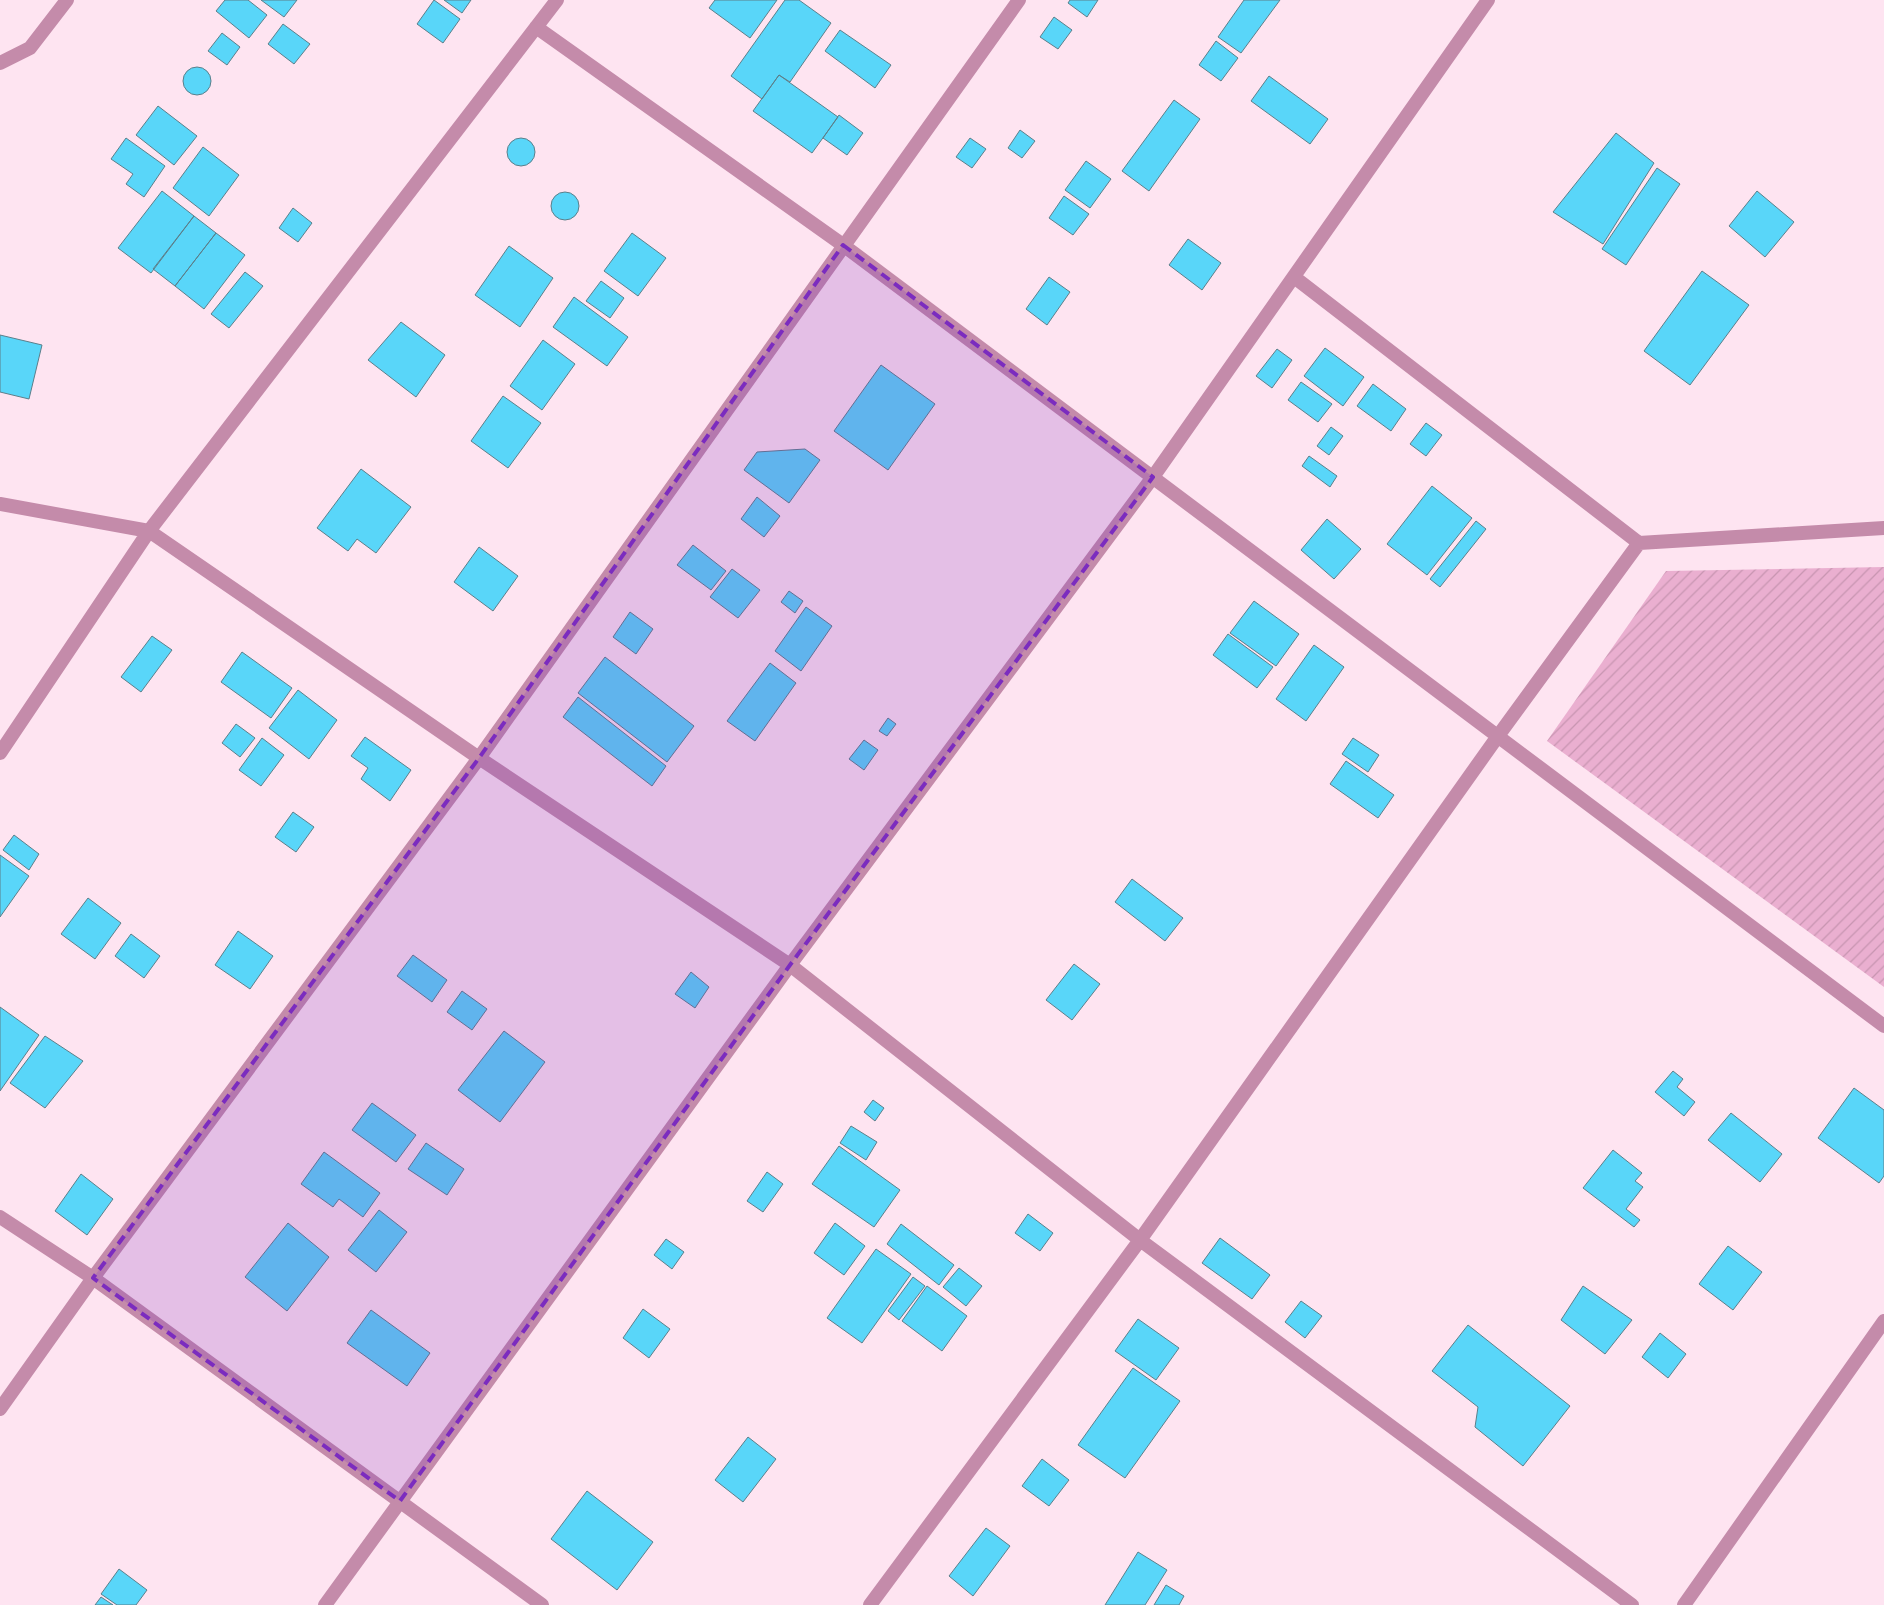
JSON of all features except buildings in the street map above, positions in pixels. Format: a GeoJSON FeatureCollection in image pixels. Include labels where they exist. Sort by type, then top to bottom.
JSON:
{"type":"FeatureCollection","features":[{"type":"Feature","properties":{"kind":"street"},"geometry":{"type":"LineString","coordinates":[[0,63],[30,48],[67,0]]}},
{"type":"Feature","properties":{"kind":"street"},"geometry":{"type":"LineString","coordinates":[[0,753],[149,531],[557,0]]}},
{"type":"Feature","properties":{"kind":"street"},"geometry":{"type":"LineString","coordinates":[[0,1409],[93,1278],[479,758],[1019,0]]}},
{"type":"Feature","properties":{"kind":"street"},"geometry":{"type":"LineString","coordinates":[[325,1605],[790,965],[1153,477],[1488,0]]}},
{"type":"Feature","properties":{"kind":"street"},"geometry":{"type":"LineString","coordinates":[[536,27],[843,245],[1884,1026]]}},
{"type":"Feature","properties":{"kind":"street"},"geometry":{"type":"LineString","coordinates":[[1294,277],[1639,543],[1884,528]]}},
{"type":"Feature","properties":{"kind":"street"},"geometry":{"type":"LineString","coordinates":[[0,504],[149,531],[479,758],[790,965],[1140,1240],[1632,1605]]}},
{"type":"Feature","properties":{"kind":"street"},"geometry":{"type":"LineString","coordinates":[[870,1605],[1140,1240],[1498,736],[1639,543]]}},
{"type":"Feature","properties":{"kind":"street"},"geometry":{"type":"LineString","coordinates":[[0,1217],[93,1278],[542,1605]]}},
{"type":"Feature","properties":{"kind":"street"},"geometry":{"type":"LineString","coordinates":[[1684,1605],[1884,1321]]}},
{"type":"Feature","properties":{"kind":"highlighted area"},"geometry":{"type":"Polygon","coordinates":[[[843,245],[1153,477],[790,965],[400,1501],[93,1278],[479,758],[843,245]]]}},
{"type":"Feature","properties":{"kind":"shaded area"},"geometry":{"type":"Polygon","coordinates":[[[1884,567],[1884,987],[1547,741],[1666,571],[1884,567]]]}}]}
